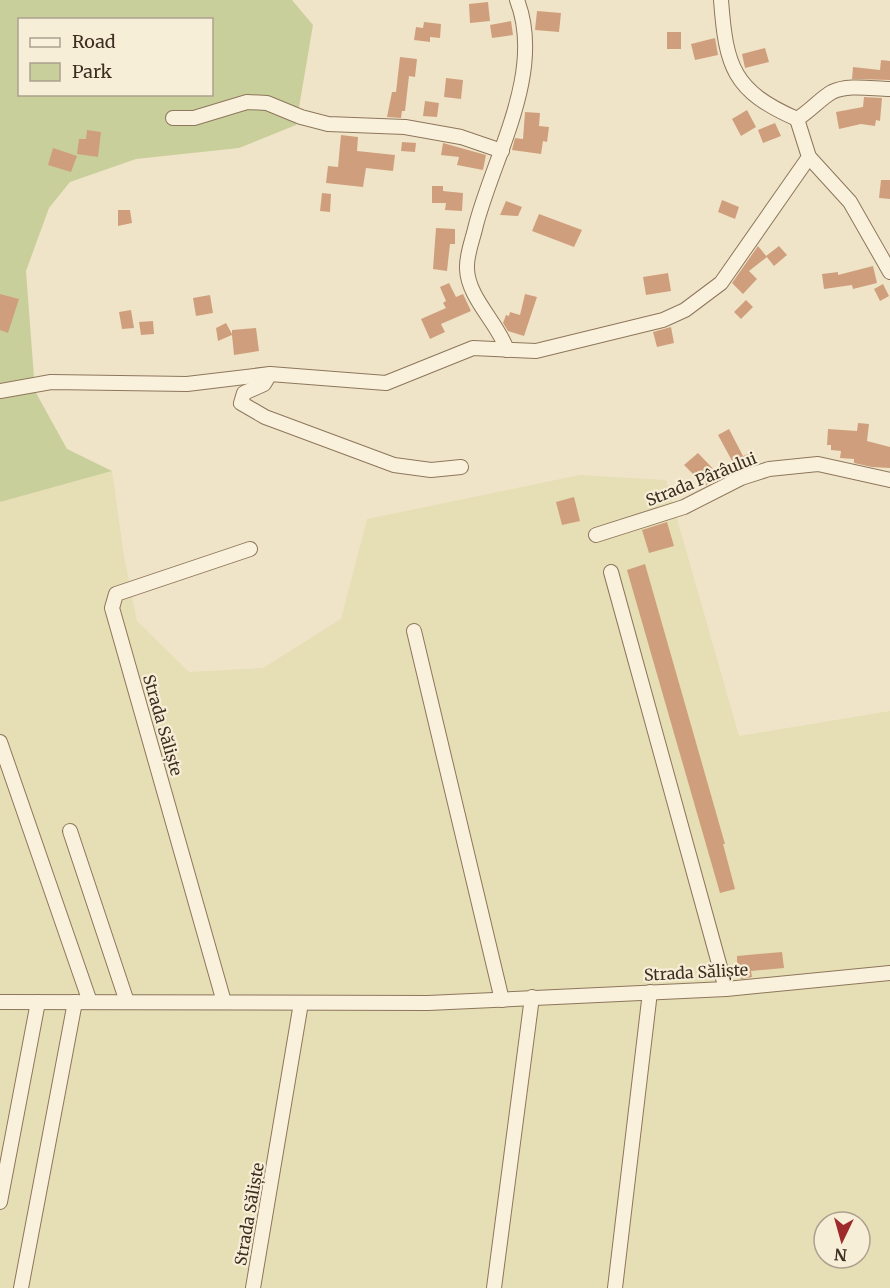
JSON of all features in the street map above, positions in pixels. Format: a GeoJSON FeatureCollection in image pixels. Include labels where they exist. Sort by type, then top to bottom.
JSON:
{"type":"FeatureCollection","features":[{"type":"Feature","properties":{"kind":"street"},"geometry":{"type":"LineString","coordinates":[[507,350],[501,334],[468,281],[466,266],[487,188],[502,151],[519,88],[525,39],[523,15],[517,0]]}},
{"type":"Feature","properties":{"kind":"street"},"geometry":{"type":"LineString","coordinates":[[721,0],[728,52],[736,75],[760,101],[797,119],[809,157],[850,202],[890,272]]}},
{"type":"Feature","properties":{"kind":"street"},"geometry":{"type":"LineString","coordinates":[[797,119],[831,93],[860,88],[890,90]]}},
{"type":"Feature","properties":{"kind":"street"},"geometry":{"type":"LineString","coordinates":[[173,118],[194,118],[246,102],[267,103],[301,117],[328,124],[405,127],[461,137],[502,151]]}},
{"type":"Feature","properties":{"kind":"street"},"geometry":{"type":"LineString","coordinates":[[0,391],[51,382],[187,384],[270,374],[386,383],[473,348],[536,351],[654,323],[684,310],[722,284],[809,157]]}},
{"type":"Feature","properties":{"kind":"street"},"geometry":{"type":"LineString","coordinates":[[270,374],[264,384],[244,393],[241,398],[242,403],[249,409],[265,417],[394,465],[431,470],[461,467]]}},
{"type":"Feature","properties":{"kind":"street","name":"Strada Pârâului"},"geometry":{"type":"LineString","coordinates":[[596,535],[684,507],[741,478],[769,469],[818,464],[890,480]]}},
{"type":"Feature","properties":{"kind":"street","name":"Strada Săliște"},"geometry":{"type":"LineString","coordinates":[[224,1002],[112,608],[116,594],[250,549]]}},
{"type":"Feature","properties":{"kind":"street"},"geometry":{"type":"LineString","coordinates":[[611,572],[726,989]]}},
{"type":"Feature","properties":{"kind":"street"},"geometry":{"type":"LineString","coordinates":[[414,631],[502,1000]]}},
{"type":"Feature","properties":{"kind":"street"},"geometry":{"type":"LineString","coordinates":[[0,742],[90,1002]]}},
{"type":"Feature","properties":{"kind":"street"},"geometry":{"type":"LineString","coordinates":[[70,831],[127,1002]]}},
{"type":"Feature","properties":{"kind":"street","name":"Strada Săliște"},"geometry":{"type":"LineString","coordinates":[[0,1002],[428,1003],[726,989],[890,973]]}},
{"type":"Feature","properties":{"kind":"street"},"geometry":{"type":"LineString","coordinates":[[615,1288],[650,992]]}},
{"type":"Feature","properties":{"kind":"street"},"geometry":{"type":"LineString","coordinates":[[494,1288],[532,998]]}},
{"type":"Feature","properties":{"kind":"street"},"geometry":{"type":"LineString","coordinates":[[0,1202],[38,1002]]}},
{"type":"Feature","properties":{"kind":"street"},"geometry":{"type":"LineString","coordinates":[[21,1288],[75,1002]]}},
{"type":"Feature","properties":{"kind":"street","name":"Strada Săliște"},"geometry":{"type":"LineString","coordinates":[[253,1288],[301,1003]]}},
{"type":"Feature","properties":{"kind":"shaded area"},"geometry":{"type":"Polygon","coordinates":[[[112,471],[124,556],[137,621],[189,672],[263,668],[341,619],[367,519],[580,475],[666,480],[739,736],[890,711],[890,1288],[0,1288],[0,502],[112,471]]]}},
{"type":"Feature","properties":{"kind":"green space"},"geometry":{"type":"Polygon","coordinates":[[[0,0],[292,0],[313,25],[296,125],[239,148],[136,159],[70,182],[49,208],[26,271],[35,391],[67,449],[112,471],[0,502],[0,0]]]}},
{"type":"Feature","properties":{"kind":"building"},"geometry":{"type":"Polygon","coordinates":[[[488,2],[490,21],[470,23],[469,4],[488,2]]]}},
{"type":"Feature","properties":{"kind":"building"},"geometry":{"type":"Polygon","coordinates":[[[537,11],[561,13],[559,32],[535,30],[537,11]]]}},
{"type":"Feature","properties":{"kind":"building"},"geometry":{"type":"Polygon","coordinates":[[[511,21],[513,35],[492,38],[490,25],[511,21]]]}},
{"type":"Feature","properties":{"kind":"building"},"geometry":{"type":"Polygon","coordinates":[[[424,22],[441,24],[440,38],[430,37],[430,42],[414,40],[416,27],[423,28],[424,22]]]}},
{"type":"Feature","properties":{"kind":"building"},"geometry":{"type":"Polygon","coordinates":[[[667,32],[681,32],[681,49],[667,49],[667,32]]]}},
{"type":"Feature","properties":{"kind":"building"},"geometry":{"type":"Polygon","coordinates":[[[715,38],[718,55],[695,60],[691,44],[715,38]]]}},
{"type":"Feature","properties":{"kind":"building"},"geometry":{"type":"Polygon","coordinates":[[[765,48],[769,62],[745,68],[742,54],[765,48]]]}},
{"type":"Feature","properties":{"kind":"building"},"geometry":{"type":"Polygon","coordinates":[[[400,57],[417,59],[415,77],[409,76],[405,111],[402,111],[401,118],[387,117],[392,92],[396,92],[400,57]]]}},
{"type":"Feature","properties":{"kind":"building"},"geometry":{"type":"Polygon","coordinates":[[[881,60],[890,61],[890,80],[852,79],[853,67],[880,70],[881,60]]]}},
{"type":"Feature","properties":{"kind":"building"},"geometry":{"type":"Polygon","coordinates":[[[446,78],[463,80],[461,99],[444,97],[446,78]]]}},
{"type":"Feature","properties":{"kind":"building"},"geometry":{"type":"Polygon","coordinates":[[[864,97],[882,98],[880,121],[876,120],[875,126],[861,124],[839,129],[836,112],[863,107],[864,97]]]}},
{"type":"Feature","properties":{"kind":"building"},"geometry":{"type":"Polygon","coordinates":[[[425,101],[439,103],[437,117],[423,116],[425,101]]]}},
{"type":"Feature","properties":{"kind":"building"},"geometry":{"type":"Polygon","coordinates":[[[747,110],[756,127],[741,136],[732,119],[747,110]]]}},
{"type":"Feature","properties":{"kind":"building"},"geometry":{"type":"Polygon","coordinates":[[[525,112],[540,113],[539,126],[549,127],[547,142],[543,141],[541,154],[512,150],[515,138],[523,139],[525,112]]]}},
{"type":"Feature","properties":{"kind":"building"},"geometry":{"type":"Polygon","coordinates":[[[775,123],[781,136],[763,143],[758,130],[775,123]]]}},
{"type":"Feature","properties":{"kind":"building"},"geometry":{"type":"Polygon","coordinates":[[[87,130],[101,132],[98,157],[77,154],[79,139],[86,139],[87,130]]]}},
{"type":"Feature","properties":{"kind":"building"},"geometry":{"type":"Polygon","coordinates":[[[341,135],[358,137],[357,151],[395,155],[393,171],[366,168],[363,187],[326,183],[328,166],[338,167],[341,135]]]}},
{"type":"Feature","properties":{"kind":"building"},"geometry":{"type":"Polygon","coordinates":[[[402,142],[416,143],[415,152],[401,151],[402,142]]]}},
{"type":"Feature","properties":{"kind":"building"},"geometry":{"type":"Polygon","coordinates":[[[443,143],[486,155],[483,170],[457,165],[459,157],[441,155],[443,143]]]}},
{"type":"Feature","properties":{"kind":"building"},"geometry":{"type":"Polygon","coordinates":[[[53,148],[77,156],[71,172],[48,165],[53,148]]]}},
{"type":"Feature","properties":{"kind":"building"},"geometry":{"type":"Polygon","coordinates":[[[881,180],[890,180],[890,199],[879,198],[881,180]]]}},
{"type":"Feature","properties":{"kind":"building"},"geometry":{"type":"Polygon","coordinates":[[[432,186],[443,186],[443,191],[463,193],[462,211],[445,210],[446,203],[432,203],[432,186]]]}},
{"type":"Feature","properties":{"kind":"building"},"geometry":{"type":"Polygon","coordinates":[[[322,193],[331,194],[330,212],[320,211],[322,193]]]}},
{"type":"Feature","properties":{"kind":"building"},"geometry":{"type":"Polygon","coordinates":[[[722,200],[739,207],[735,219],[718,212],[722,200]]]}},
{"type":"Feature","properties":{"kind":"building"},"geometry":{"type":"Polygon","coordinates":[[[506,201],[522,207],[518,216],[500,215],[506,201]]]}},
{"type":"Feature","properties":{"kind":"building"},"geometry":{"type":"Polygon","coordinates":[[[118,210],[130,210],[132,223],[118,226],[118,210]]]}},
{"type":"Feature","properties":{"kind":"building"},"geometry":{"type":"Polygon","coordinates":[[[539,214],[582,230],[574,247],[532,231],[539,214]]]}},
{"type":"Feature","properties":{"kind":"building"},"geometry":{"type":"Polygon","coordinates":[[[436,228],[455,229],[455,244],[450,244],[447,271],[433,269],[436,228]]]}},
{"type":"Feature","properties":{"kind":"building"},"geometry":{"type":"Polygon","coordinates":[[[758,246],[767,257],[749,271],[757,279],[743,294],[732,283],[758,246]]]}},
{"type":"Feature","properties":{"kind":"building"},"geometry":{"type":"Polygon","coordinates":[[[779,246],[787,255],[774,266],[766,256],[779,246]]]}},
{"type":"Feature","properties":{"kind":"building"},"geometry":{"type":"Polygon","coordinates":[[[873,266],[877,283],[853,289],[852,285],[824,289],[822,274],[838,272],[838,275],[873,266]]]}},
{"type":"Feature","properties":{"kind":"building"},"geometry":{"type":"Polygon","coordinates":[[[668,273],[671,291],[646,295],[643,277],[668,273]]]}},
{"type":"Feature","properties":{"kind":"building"},"geometry":{"type":"Polygon","coordinates":[[[449,283],[456,297],[463,294],[471,311],[441,324],[445,332],[430,339],[421,319],[446,308],[443,303],[446,301],[440,287],[449,283]]]}},
{"type":"Feature","properties":{"kind":"building"},"geometry":{"type":"Polygon","coordinates":[[[883,284],[889,296],[880,301],[874,289],[883,284]]]}},
{"type":"Feature","properties":{"kind":"building"},"geometry":{"type":"Polygon","coordinates":[[[0,294],[19,299],[8,333],[0,330],[0,294]]]}},
{"type":"Feature","properties":{"kind":"building"},"geometry":{"type":"Polygon","coordinates":[[[525,294],[537,297],[524,336],[508,331],[503,323],[510,312],[520,315],[525,294]]]}},
{"type":"Feature","properties":{"kind":"building"},"geometry":{"type":"Polygon","coordinates":[[[210,295],[213,313],[196,316],[193,298],[210,295]]]}},
{"type":"Feature","properties":{"kind":"building"},"geometry":{"type":"Polygon","coordinates":[[[746,300],[753,307],[741,319],[734,312],[746,300]]]}},
{"type":"Feature","properties":{"kind":"building"},"geometry":{"type":"Polygon","coordinates":[[[131,310],[134,328],[122,329],[119,312],[131,310]]]}},
{"type":"Feature","properties":{"kind":"building"},"geometry":{"type":"Polygon","coordinates":[[[153,321],[154,334],[141,335],[139,322],[153,321]]]}},
{"type":"Feature","properties":{"kind":"building"},"geometry":{"type":"Polygon","coordinates":[[[226,323],[232,334],[232,330],[256,328],[259,351],[234,355],[232,335],[218,341],[216,328],[226,323]]]}},
{"type":"Feature","properties":{"kind":"building"},"geometry":{"type":"Polygon","coordinates":[[[671,327],[674,343],[657,347],[653,332],[671,327]]]}},
{"type":"Feature","properties":{"kind":"building"},"geometry":{"type":"Polygon","coordinates":[[[858,423],[869,424],[867,441],[890,447],[890,468],[872,467],[854,463],[854,459],[840,458],[841,451],[831,450],[831,445],[827,445],[828,429],[857,431],[858,423]]]}},
{"type":"Feature","properties":{"kind":"building"},"geometry":{"type":"Polygon","coordinates":[[[729,429],[743,456],[750,453],[755,464],[737,470],[718,435],[729,429]]]}},
{"type":"Feature","properties":{"kind":"building"},"geometry":{"type":"Polygon","coordinates":[[[698,453],[720,476],[705,486],[684,465],[698,453]]]}},
{"type":"Feature","properties":{"kind":"building"},"geometry":{"type":"Polygon","coordinates":[[[574,497],[580,521],[562,525],[556,502],[574,497]]]}},
{"type":"Feature","properties":{"kind":"building"},"geometry":{"type":"Polygon","coordinates":[[[667,522],[674,546],[649,553],[642,530],[667,522]]]}},
{"type":"Feature","properties":{"kind":"building"},"geometry":{"type":"Polygon","coordinates":[[[645,564],[725,844],[723,844],[735,889],[720,893],[627,570],[645,564]]]}},
{"type":"Feature","properties":{"kind":"building"},"geometry":{"type":"Polygon","coordinates":[[[782,952],[784,968],[751,971],[752,977],[741,979],[740,970],[737,970],[737,956],[782,952]]]}}]}
